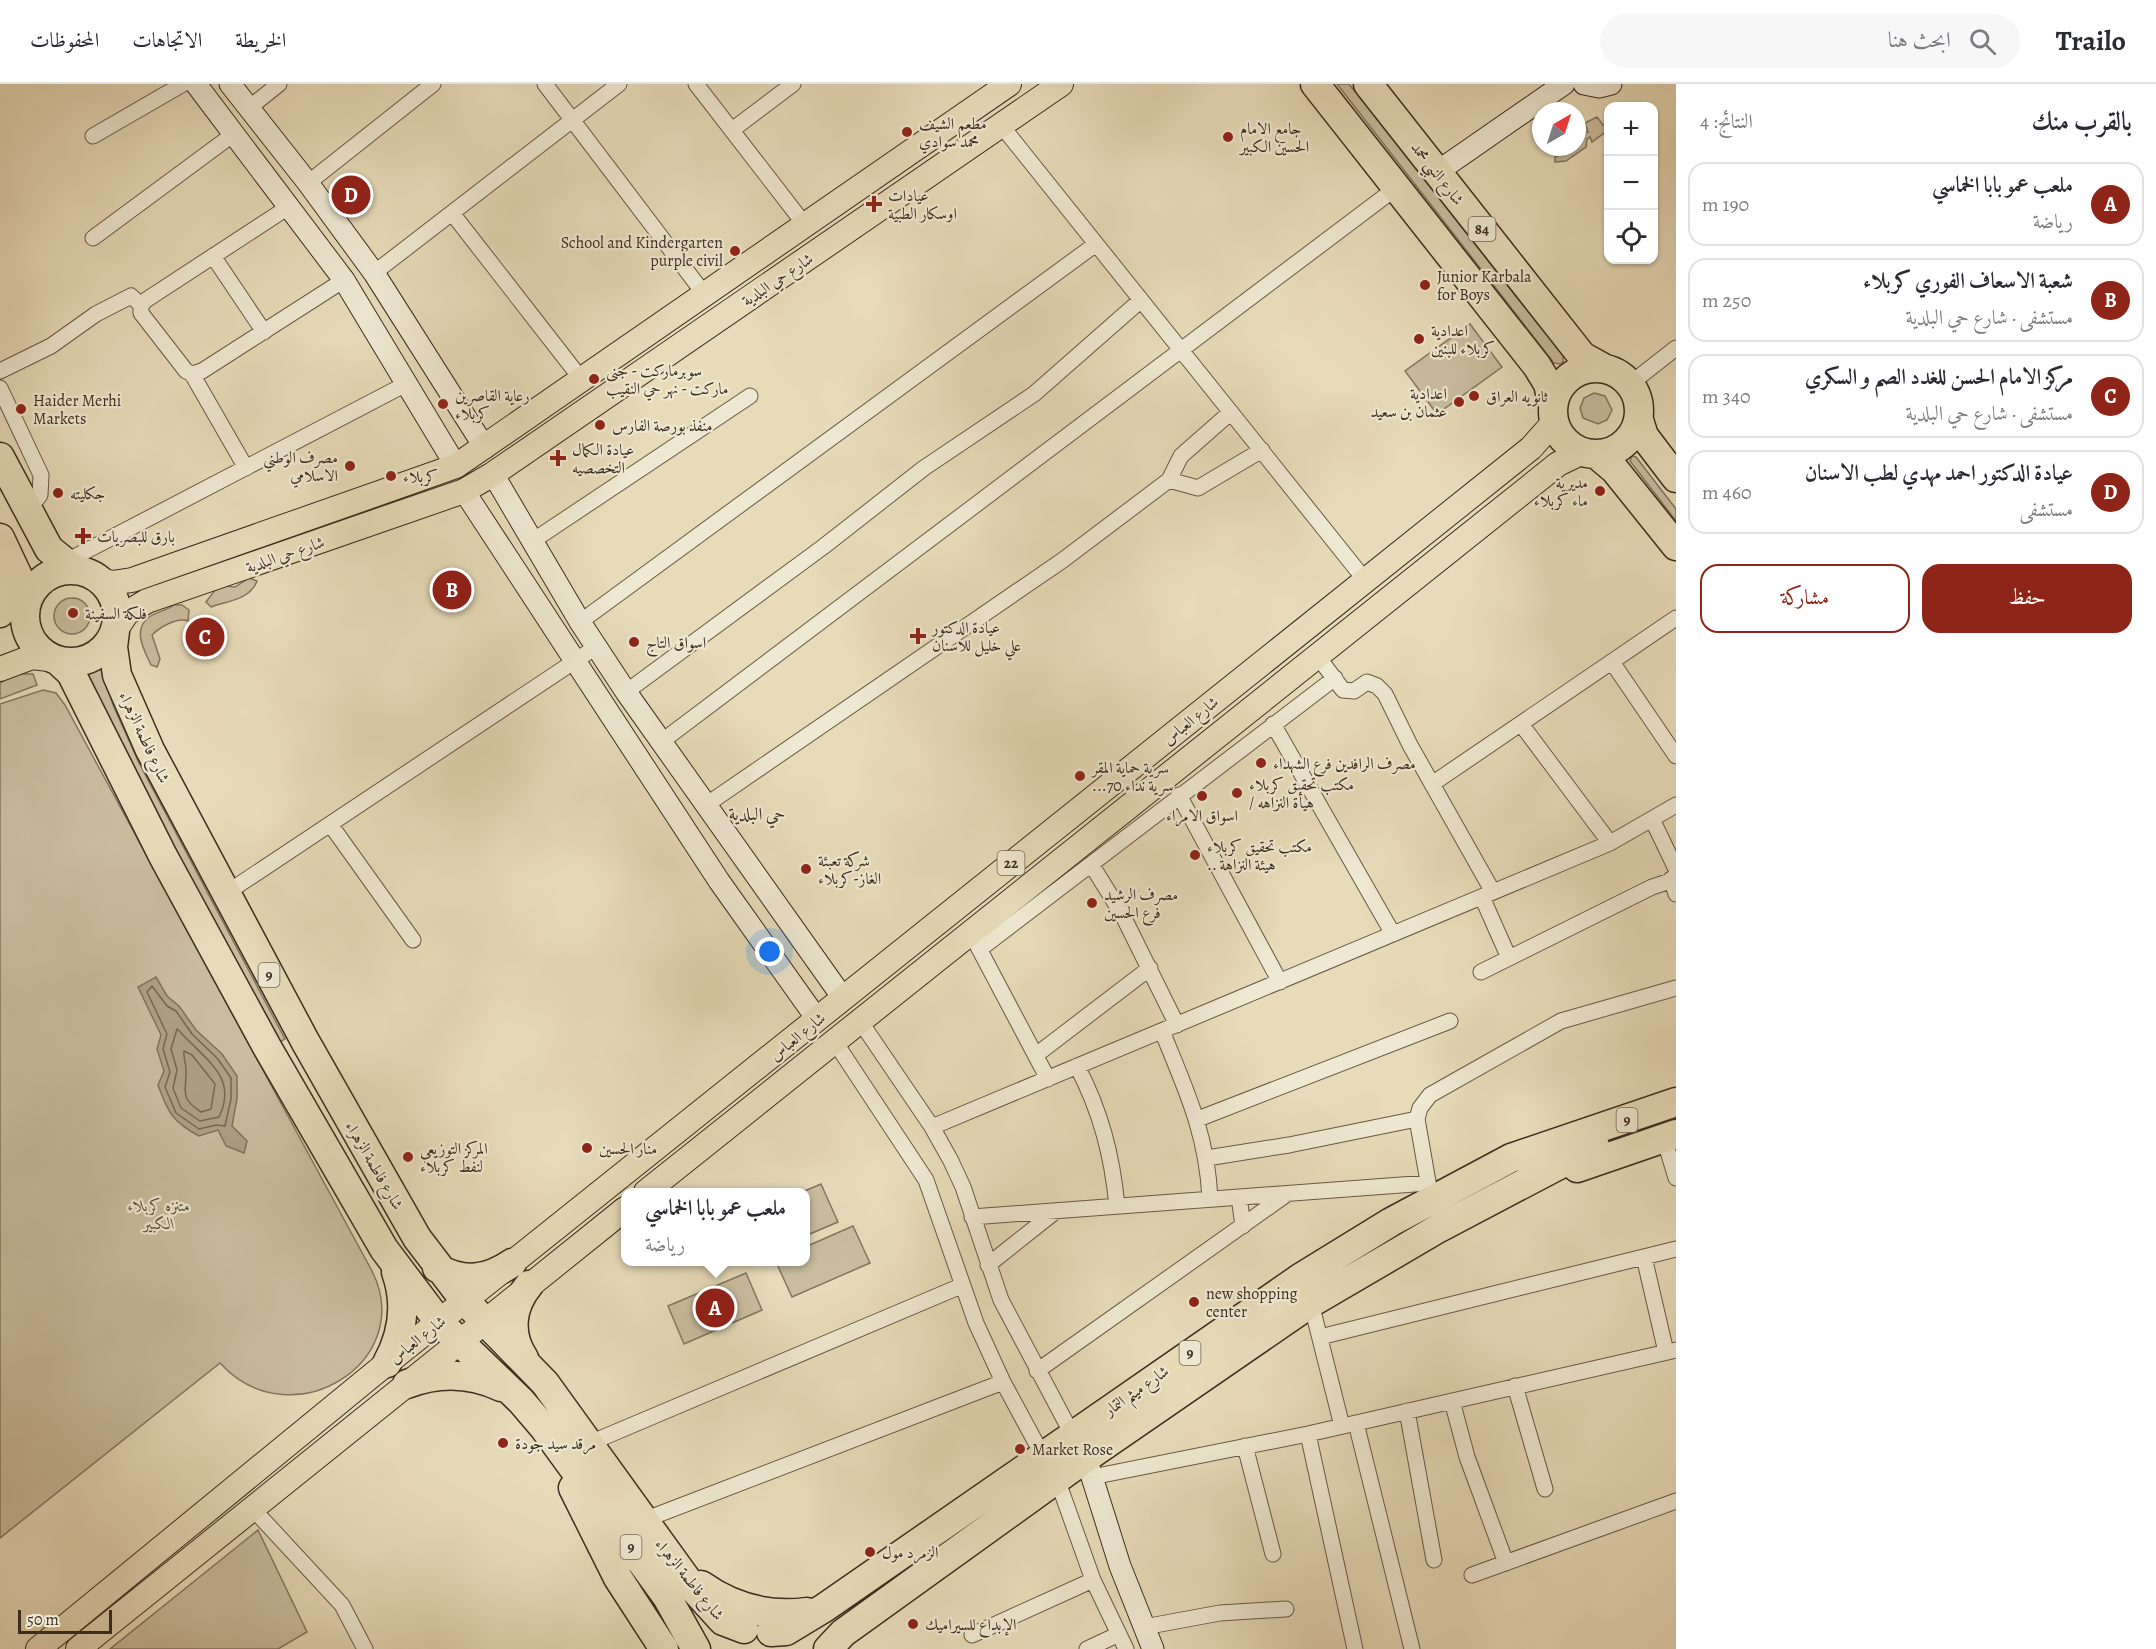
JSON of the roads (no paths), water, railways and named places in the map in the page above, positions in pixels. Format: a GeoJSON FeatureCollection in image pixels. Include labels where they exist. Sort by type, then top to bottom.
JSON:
{"type":"FeatureCollection","features":[{"type":"Feature","properties":{"kind":"highway","name":"84"},"geometry":{"type":"LineString","coordinates":[[1315,84],[1537,366],[1548,384],[1553,414],[1568,444],[1590,453],[1615,470],[1676,546]]}},
{"type":"Feature","properties":{"kind":"highway","name":"شارع النبي محمد"},"geometry":{"type":"LineString","coordinates":[[1368,84],[1582,356],[1602,367]]}},
{"type":"Feature","properties":{"kind":"highway","name":"84"},"geometry":{"type":"LineString","coordinates":[[1602,367],[1622,376],[1630,384]]}},
{"type":"Feature","properties":{"kind":"highway"},"geometry":{"type":"LineString","coordinates":[[1553,414],[1556,394],[1569,376],[1579,370],[1602,367]]}},
{"type":"Feature","properties":{"kind":"highway"},"geometry":{"type":"LineString","coordinates":[[1630,384],[1640,407],[1639,420],[1644,436],[1676,478]]}},
{"type":"Feature","properties":{"kind":"highway"},"geometry":{"type":"LineString","coordinates":[[1590,453],[1613,451],[1627,441],[1639,420]]}},
{"type":"Feature","properties":{"kind":"highway","name":"9"},"geometry":{"type":"LineString","coordinates":[[0,457],[49,549],[113,597],[117,620],[115,631]]}},
{"type":"Feature","properties":{"kind":"highway","name":"9"},"geometry":{"type":"LineString","coordinates":[[6,550],[26,593],[18,608],[28,633],[53,663]]}},
{"type":"Feature","properties":{"kind":"highway"},"geometry":{"type":"LineString","coordinates":[[18,608],[45,578],[64,571],[79,571]]}},
{"type":"Feature","properties":{"kind":"highway"},"geometry":{"type":"LineString","coordinates":[[53,663],[92,657],[109,644],[115,631]]}},
{"type":"Feature","properties":{"kind":"highway","name":"شارع فاطمة الزهراء"},"geometry":{"type":"LineString","coordinates":[[115,631],[113,647],[116,670],[131,710],[225,894],[417,1238],[437,1268],[474,1312],[526,1362],[590,1443],[672,1560],[723,1621],[769,1636]]}},
{"type":"Feature","properties":{"kind":"highway","name":"شارع فاطمة الزهراء"},"geometry":{"type":"LineString","coordinates":[[53,663],[163,856],[267,1047],[384,1249],[439,1322],[458,1343],[511,1392],[544,1428],[667,1597],[696,1649]]}},
{"type":"Feature","properties":{"kind":"highway"},"geometry":{"type":"LineString","coordinates":[[267,1047],[285,1048],[295,1042],[300,1032]]}},
{"type":"Feature","properties":{"kind":"highway"},"geometry":{"type":"LineString","coordinates":[[283,1075],[289,1065],[298,1058],[316,1060]]}},
{"type":"Feature","properties":{"kind":"highway"},"geometry":{"type":"LineString","coordinates":[[1511,1158],[1573,1123],[1676,1085]]}},
{"type":"Feature","properties":{"kind":"highway","name":"9"},"geometry":{"type":"LineString","coordinates":[[1581,1144],[1676,1102]]}},
{"type":"Feature","properties":{"kind":"highway"},"geometry":{"type":"LineString","coordinates":[[1523,1186],[1672,1130]]}},
{"type":"Feature","properties":{"kind":"highway","name":"9"},"geometry":{"type":"LineString","coordinates":[[1581,1144],[1672,1130]]}},
{"type":"Feature","properties":{"kind":"highway","name":"شارع ميثم التمار"},"geometry":{"type":"LineString","coordinates":[[1084,1457],[1300,1278],[1430,1191],[1511,1158],[1581,1144]]}},
{"type":"Feature","properties":{"kind":"highway","name":"شارع ميثم التمار"},"geometry":{"type":"LineString","coordinates":[[714,1649],[730,1633],[769,1636],[786,1631],[1050,1468],[1084,1457],[1311,1303],[1439,1228],[1523,1186],[1581,1144]]}},
{"type":"Feature","properties":{"kind":"highway"},"geometry":{"type":"LineString","coordinates":[[384,1249],[398,1278],[402,1311],[397,1343],[387,1362]]}},
{"type":"Feature","properties":{"kind":"highway"},"geometry":{"type":"LineString","coordinates":[[437,1268],[461,1278],[474,1279],[499,1272],[521,1274],[519,1300],[514,1318],[514,1337],[526,1362]]}},
{"type":"Feature","properties":{"kind":"highway"},"geometry":{"type":"LineString","coordinates":[[407,1384],[435,1376],[455,1375],[484,1380],[511,1392]]}},
{"type":"Feature","properties":{"kind":"highway"},"geometry":{"type":"LineString","coordinates":[[559,1450],[594,1534],[618,1578],[664,1649]]}},
{"type":"Feature","properties":{"kind":"highway","name":"شارع ميثم التمار"},"geometry":{"type":"LineString","coordinates":[[835,1644],[1050,1468]]}},
{"type":"Feature","properties":{"kind":"highway","name":"9"},"geometry":{"type":"LineString","coordinates":[[672,1560],[710,1592],[741,1606],[777,1613],[824,1608]]}},
{"type":"Feature","properties":{"kind":"main road"},"geometry":{"type":"LineString","coordinates":[[196,84],[344,280],[456,466]]}},
{"type":"Feature","properties":{"kind":"main road"},"geometry":{"type":"LineString","coordinates":[[230,84],[308,183],[374,273],[485,448]]}},
{"type":"Feature","properties":{"kind":"main road","name":"شارع حي البلدية"},"geometry":{"type":"LineString","coordinates":[[115,631],[127,613],[147,601],[464,491],[493,474],[1061,84]]}},
{"type":"Feature","properties":{"kind":"main road"},"geometry":{"type":"LineString","coordinates":[[1437,172],[1564,84]]}},
{"type":"Feature","properties":{"kind":"main road"},"geometry":{"type":"LineString","coordinates":[[1584,84],[1599,87],[1611,84]]}},
{"type":"Feature","properties":{"kind":"main road","name":"شارع حي البلدية"},"geometry":{"type":"LineString","coordinates":[[79,571],[112,583],[127,582],[456,466],[806,225],[999,87]]}},
{"type":"Feature","properties":{"kind":"main road","name":"شارع العباس"},"geometry":{"type":"LineString","coordinates":[[38,1649],[387,1362],[439,1322],[474,1312],[521,1274],[817,1019],[1531,448],[1553,414]]}},
{"type":"Feature","properties":{"kind":"main road","name":"شارع العباس"},"geometry":{"type":"LineString","coordinates":[[650,1188],[835,1041],[975,941],[1318,657],[1558,464],[1590,453]]}},
{"type":"Feature","properties":{"kind":"main road"},"geometry":{"type":"LineString","coordinates":[[493,474],[534,540],[580,622],[626,692],[843,998]]}},
{"type":"Feature","properties":{"kind":"main road"},"geometry":{"type":"LineString","coordinates":[[464,491],[719,881],[817,1019]]}},
{"type":"Feature","properties":{"kind":"main road"},"geometry":{"type":"LineString","coordinates":[[326,511],[327,529],[336,536]]}},
{"type":"Feature","properties":{"kind":"main road"},"geometry":{"type":"LineString","coordinates":[[301,520],[311,527],[313,544]]}},
{"type":"Feature","properties":{"kind":"main road"},"geometry":{"type":"LineString","coordinates":[[0,620],[20,613],[18,608]]}},
{"type":"Feature","properties":{"kind":"main road"},"geometry":{"type":"LineString","coordinates":[[0,669],[53,663]]}},
{"type":"Feature","properties":{"kind":"main road","name":"شارع العباس"},"geometry":{"type":"LineString","coordinates":[[521,1274],[621,1212]]}},
{"type":"Feature","properties":{"kind":"main road","name":"شارع العباس"},"geometry":{"type":"LineString","coordinates":[[78,1649],[458,1343],[474,1312]]}},
{"type":"Feature","properties":{"kind":"main road"},"geometry":{"type":"LineString","coordinates":[[1084,1457],[1120,1566],[1153,1649]]}},
{"type":"Feature","properties":{"kind":"street"},"geometry":{"type":"LineString","coordinates":[[93,136],[183,84]]}},
{"type":"Feature","properties":{"kind":"street"},"geometry":{"type":"LineString","coordinates":[[249,108],[279,84]]}},
{"type":"Feature","properties":{"kind":"street"},"geometry":{"type":"LineString","coordinates":[[308,183],[433,84]]}},
{"type":"Feature","properties":{"kind":"street"},"geometry":{"type":"LineString","coordinates":[[545,84],[705,295]]}},
{"type":"Feature","properties":{"kind":"street"},"geometry":{"type":"LineString","coordinates":[[374,273],[619,84]]}},
{"type":"Feature","properties":{"kind":"street"},"geometry":{"type":"LineString","coordinates":[[696,84],[806,225]]}},
{"type":"Feature","properties":{"kind":"street"},"geometry":{"type":"LineString","coordinates":[[732,130],[792,84]]}},
{"type":"Feature","properties":{"kind":"street"},"geometry":{"type":"LineString","coordinates":[[1001,125],[1365,580]]}},
{"type":"Feature","properties":{"kind":"street"},"geometry":{"type":"LineString","coordinates":[[93,238],[235,133]]}},
{"type":"Feature","properties":{"kind":"street"},"geometry":{"type":"LineString","coordinates":[[661,742],[1396,188]]}},
{"type":"Feature","properties":{"kind":"street"},"geometry":{"type":"LineString","coordinates":[[141,305],[290,206]]}},
{"type":"Feature","properties":{"kind":"street"},"geometry":{"type":"LineString","coordinates":[[452,213],[582,380]]}},
{"type":"Feature","properties":{"kind":"street"},"geometry":{"type":"LineString","coordinates":[[580,622],[1096,244]]}},
{"type":"Feature","properties":{"kind":"street"},"geometry":{"type":"LineString","coordinates":[[213,256],[264,332]]}},
{"type":"Feature","properties":{"kind":"street"},"geometry":{"type":"LineString","coordinates":[[192,374],[202,371],[344,280]]}},
{"type":"Feature","properties":{"kind":"street"},"geometry":{"type":"LineString","coordinates":[[0,371],[51,346],[96,314],[131,296],[141,305],[141,313],[186,371],[192,374],[246,468]]}},
{"type":"Feature","properties":{"kind":"street"},"geometry":{"type":"LineString","coordinates":[[626,692],[823,547],[924,468],[1034,394],[1141,300]]}},
{"type":"Feature","properties":{"kind":"street"},"geometry":{"type":"LineString","coordinates":[[1630,384],[1676,348]]}},
{"type":"Feature","properties":{"kind":"street"},"geometry":{"type":"LineString","coordinates":[[79,571],[246,468],[406,384]]}},
{"type":"Feature","properties":{"kind":"street"},"geometry":{"type":"LineString","coordinates":[[0,388],[41,475],[40,495],[28,510]]}},
{"type":"Feature","properties":{"kind":"street"},"geometry":{"type":"LineString","coordinates":[[534,540],[750,396]]}},
{"type":"Feature","properties":{"kind":"street"},"geometry":{"type":"LineString","coordinates":[[706,805],[1063,560],[1169,480],[1181,456],[1231,412]]}},
{"type":"Feature","properties":{"kind":"street"},"geometry":{"type":"LineString","coordinates":[[1169,480],[1198,488],[1262,450]]}},
{"type":"Feature","properties":{"kind":"street"},"geometry":{"type":"LineString","coordinates":[[1432,784],[1676,618]]}},
{"type":"Feature","properties":{"kind":"street"},"geometry":{"type":"LineString","coordinates":[[225,894],[596,647]]}},
{"type":"Feature","properties":{"kind":"street"},"geometry":{"type":"LineString","coordinates":[[1318,657],[1343,690],[1354,691],[1367,682],[1377,686],[1385,694],[1487,895],[1509,958]]}},
{"type":"Feature","properties":{"kind":"street"},"geometry":{"type":"LineString","coordinates":[[1612,662],[1676,756]]}},
{"type":"Feature","properties":{"kind":"street"},"geometry":{"type":"LineString","coordinates":[[1048,1079],[975,941],[1091,864],[1335,678]]}},
{"type":"Feature","properties":{"kind":"street"},"geometry":{"type":"LineString","coordinates":[[1273,724],[1393,934]]}},
{"type":"Feature","properties":{"kind":"street"},"geometry":{"type":"LineString","coordinates":[[1521,724],[1610,843]]}},
{"type":"Feature","properties":{"kind":"street"},"geometry":{"type":"LineString","coordinates":[[1179,795],[1280,981]]}},
{"type":"Feature","properties":{"kind":"street"},"geometry":{"type":"LineString","coordinates":[[932,1127],[1610,843],[1676,804]]}},
{"type":"Feature","properties":{"kind":"street"},"geometry":{"type":"LineString","coordinates":[[1652,819],[1674,876],[1676,894]]}},
{"type":"Feature","properties":{"kind":"street"},"geometry":{"type":"LineString","coordinates":[[330,824],[413,940]]}},
{"type":"Feature","properties":{"kind":"street"},"geometry":{"type":"LineString","coordinates":[[1091,864],[1150,968],[1177,1025]]}},
{"type":"Feature","properties":{"kind":"street"},"geometry":{"type":"LineString","coordinates":[[1481,972],[1674,876]]}},
{"type":"Feature","properties":{"kind":"street"},"geometry":{"type":"LineString","coordinates":[[1036,1055],[1150,968]]}},
{"type":"Feature","properties":{"kind":"street"},"geometry":{"type":"LineString","coordinates":[[972,1217],[1289,1193],[1430,1191],[1417,1119],[1420,1108],[1430,1095],[1561,1022],[1676,988]]}},
{"type":"Feature","properties":{"kind":"street"},"geometry":{"type":"LineString","coordinates":[[1198,1119],[1450,1021]]}},
{"type":"Feature","properties":{"kind":"street"},"geometry":{"type":"LineString","coordinates":[[860,1022],[932,1127],[963,1187],[1001,1300],[1084,1457],[1245,1446],[1308,1434],[1671,1351],[1644,1257]]}},
{"type":"Feature","properties":{"kind":"street"},"geometry":{"type":"LineString","coordinates":[[1162,1031],[1198,1119],[1207,1158],[1210,1199]]}},
{"type":"Feature","properties":{"kind":"street"},"geometry":{"type":"LineString","coordinates":[[835,1041],[926,1180],[946,1232],[961,1286],[1003,1382],[1050,1468],[1093,1580],[1126,1649]]}},
{"type":"Feature","properties":{"kind":"street"},"geometry":{"type":"LineString","coordinates":[[1077,1066],[1095,1100],[1105,1133],[1117,1206]]}},
{"type":"Feature","properties":{"kind":"street"},"geometry":{"type":"LineString","coordinates":[[1207,1158],[1289,1145],[1417,1119]]}},
{"type":"Feature","properties":{"kind":"street"},"geometry":{"type":"LineString","coordinates":[[1672,1130],[1676,1178]]}},
{"type":"Feature","properties":{"kind":"street"},"geometry":{"type":"LineString","coordinates":[[1037,1371],[1289,1193]]}},
{"type":"Feature","properties":{"kind":"street"},"geometry":{"type":"LineString","coordinates":[[1239,1197],[1243,1226]]}},
{"type":"Feature","properties":{"kind":"street"},"geometry":{"type":"LineString","coordinates":[[988,1265],[1056,1211]]}},
{"type":"Feature","properties":{"kind":"street"},"geometry":{"type":"LineString","coordinates":[[1320,1337],[1676,1249]]}},
{"type":"Feature","properties":{"kind":"street"},"geometry":{"type":"LineString","coordinates":[[590,1443],[961,1286]]}},
{"type":"Feature","properties":{"kind":"street"},"geometry":{"type":"LineString","coordinates":[[1311,1303],[1349,1424],[1412,1649]]}},
{"type":"Feature","properties":{"kind":"street"},"geometry":{"type":"LineString","coordinates":[[644,1520],[1003,1382]]}},
{"type":"Feature","properties":{"kind":"street"},"geometry":{"type":"LineString","coordinates":[[1515,1386],[1545,1489]]}},
{"type":"Feature","properties":{"kind":"street"},"geometry":{"type":"LineString","coordinates":[[1452,1401],[1467,1457],[1506,1563]]}},
{"type":"Feature","properties":{"kind":"street"},"geometry":{"type":"LineString","coordinates":[[1407,1411],[1434,1560]]}},
{"type":"Feature","properties":{"kind":"street"},"geometry":{"type":"LineString","coordinates":[[1308,1434],[1354,1649]]}},
{"type":"Feature","properties":{"kind":"street"},"geometry":{"type":"LineString","coordinates":[[1245,1446],[1273,1554]]}},
{"type":"Feature","properties":{"kind":"street"},"geometry":{"type":"LineString","coordinates":[[1472,1575],[1676,1501]]}},
{"type":"Feature","properties":{"kind":"street"},"geometry":{"type":"LineString","coordinates":[[253,1509],[342,1605],[365,1649]]}},
{"type":"Feature","properties":{"kind":"street"},"geometry":{"type":"LineString","coordinates":[[972,1635],[1093,1580]]}},
{"type":"Feature","properties":{"kind":"street"},"geometry":{"type":"LineString","coordinates":[[1144,1627],[1220,1613],[1286,1609]]}},
{"type":"Feature","properties":{"kind":"street"},"geometry":{"type":"LineString","coordinates":[[1087,1649],[1119,1634]]}},
{"type":"Feature","properties":{"kind":"water"},"geometry":{"type":"Polygon","coordinates":[[[156,977],[167,996],[179,1006],[196,1030],[222,1054],[237,1076],[237,1099],[232,1126],[247,1141],[244,1153],[226,1146],[218,1130],[199,1136],[190,1131],[172,1116],[165,1103],[158,1085],[164,1071],[157,1049],[161,1035],[138,987],[156,977]]]}},
{"type":"Feature","properties":{"kind":"place","name":"مطعم الشيف محمد سوادي"},"geometry":{"type":"Point","coordinates":[907,132]}},
{"type":"Feature","properties":{"kind":"place","name":"جامع الامام الحسين الكبير"},"geometry":{"type":"Point","coordinates":[1228,137]}},
{"type":"Feature","properties":{"kind":"place","name":"عيادة الدكتور احمد مهدي لطب الاسنان"},"geometry":{"type":"Point","coordinates":[351,195]}},
{"type":"Feature","properties":{"kind":"place","name":"عيادات اوسكار الطبية"},"geometry":{"type":"Point","coordinates":[874,204]}},
{"type":"Feature","properties":{"kind":"place","name":"School and Kindergarten purple civil"},"geometry":{"type":"Point","coordinates":[735,251]}},
{"type":"Feature","properties":{"kind":"place","name":"Junior Karbala for Boys"},"geometry":{"type":"Point","coordinates":[1425,285]}},
{"type":"Feature","properties":{"kind":"place","name":"اعدادية كربلاء للبنين"},"geometry":{"type":"Point","coordinates":[1419,339]}},
{"type":"Feature","properties":{"kind":"place","name":"سوبرماركت - جنى ماركت - نهر حي النقيب"},"geometry":{"type":"Point","coordinates":[594,379]}},
{"type":"Feature","properties":{"kind":"place","name":"ثانويه العراق"},"geometry":{"type":"Point","coordinates":[1474,396]}},
{"type":"Feature","properties":{"kind":"place","name":"اعدادية عثمان بن سعيد"},"geometry":{"type":"Point","coordinates":[1459,402]}},
{"type":"Feature","properties":{"kind":"place","name":"رعاية القاصرين كربلاء"},"geometry":{"type":"Point","coordinates":[443,404]}},
{"type":"Feature","properties":{"kind":"place","name":"Haider Merhi Markets"},"geometry":{"type":"Point","coordinates":[21,409]}},
{"type":"Feature","properties":{"kind":"place","name":"منفذ بورصة الفارس"},"geometry":{"type":"Point","coordinates":[600,425]}},
{"type":"Feature","properties":{"kind":"place","name":"عيادة الكمال التخصصيه"},"geometry":{"type":"Point","coordinates":[558,458]}},
{"type":"Feature","properties":{"kind":"place","name":"مصرف الوطني الاسلامي"},"geometry":{"type":"Point","coordinates":[350,466]}},
{"type":"Feature","properties":{"kind":"place","name":"كربلاء"},"geometry":{"type":"Point","coordinates":[391,476]}},
{"type":"Feature","properties":{"kind":"place","name":"مديرية ماء كربلاء"},"geometry":{"type":"Point","coordinates":[1600,491]}},
{"type":"Feature","properties":{"kind":"place","name":"جكليته"},"geometry":{"type":"Point","coordinates":[58,493]}},
{"type":"Feature","properties":{"kind":"place","name":"بارق للبصريات"},"geometry":{"type":"Point","coordinates":[83,536]}},
{"type":"Feature","properties":{"kind":"place","name":"شعبة الاسعاف الفوري كربلاء"},"geometry":{"type":"Point","coordinates":[452,590]}},
{"type":"Feature","properties":{"kind":"place","name":"فلكة السفينة"},"geometry":{"type":"Point","coordinates":[73,613]}},
{"type":"Feature","properties":{"kind":"place","name":"عيادة الدكتور علي خليل للاسنان"},"geometry":{"type":"Point","coordinates":[918,636]}},
{"type":"Feature","properties":{"kind":"place","name":"مركز الامام الحسن للغدد الصم و السكري"},"geometry":{"type":"Point","coordinates":[205,637]}},
{"type":"Feature","properties":{"kind":"place","name":"اسواق التاج"},"geometry":{"type":"Point","coordinates":[634,642]}},
{"type":"Feature","properties":{"kind":"place","name":"مصرف الرافدين فرع الشهداء"},"geometry":{"type":"Point","coordinates":[1261,763]}},
{"type":"Feature","properties":{"kind":"place","name":"سرية حماية المقر ...سرية نداء 70"},"geometry":{"type":"Point","coordinates":[1080,776]}},
{"type":"Feature","properties":{"kind":"place","name":"مكتب تحقيق كربلاء / هيأة النزاهه"},"geometry":{"type":"Point","coordinates":[1237,793]}},
{"type":"Feature","properties":{"kind":"place","name":"اسواق الامراء"},"geometry":{"type":"Point","coordinates":[1202,796]}},
{"type":"Feature","properties":{"kind":"place","name":"مكتب تحقيق كربلاء .. هيئة النزاهة"},"geometry":{"type":"Point","coordinates":[1195,855]}},
{"type":"Feature","properties":{"kind":"place","name":"شركة تعبئة الغاز-كربلاء"},"geometry":{"type":"Point","coordinates":[806,869]}},
{"type":"Feature","properties":{"kind":"place","name":"مصرف الرشيد فرع الحسين"},"geometry":{"type":"Point","coordinates":[1092,903]}},
{"type":"Feature","properties":{"kind":"place","name":"منار الحسين"},"geometry":{"type":"Point","coordinates":[587,1148]}},
{"type":"Feature","properties":{"kind":"place","name":"المركز التوزيعي لنفط كربلاء"},"geometry":{"type":"Point","coordinates":[408,1157]}},
{"type":"Feature","properties":{"kind":"place","name":"new shopping center"},"geometry":{"type":"Point","coordinates":[1194,1302]}},
{"type":"Feature","properties":{"kind":"place","name":"ملعب عمو بابا الخماسي"},"geometry":{"type":"Point","coordinates":[715,1308]}},
{"type":"Feature","properties":{"kind":"place","name":"مرقد سيد جودة"},"geometry":{"type":"Point","coordinates":[503,1443]}},
{"type":"Feature","properties":{"kind":"place","name":"Market Rose"},"geometry":{"type":"Point","coordinates":[1020,1449]}},
{"type":"Feature","properties":{"kind":"place","name":"الزمرد مول"},"geometry":{"type":"Point","coordinates":[870,1552]}},
{"type":"Feature","properties":{"kind":"place","name":"الإبداع للسيراميك"},"geometry":{"type":"Point","coordinates":[913,1624]}},
{"type":"Feature","properties":{"kind":"district","name":"حي البلدية"},"geometry":{"type":"Point","coordinates":[757,814]}},
{"type":"Feature","properties":{"kind":"park label","name":"متنزه كربلاء الكبير"},"geometry":{"type":"Point","coordinates":[159,1214]}}]}
